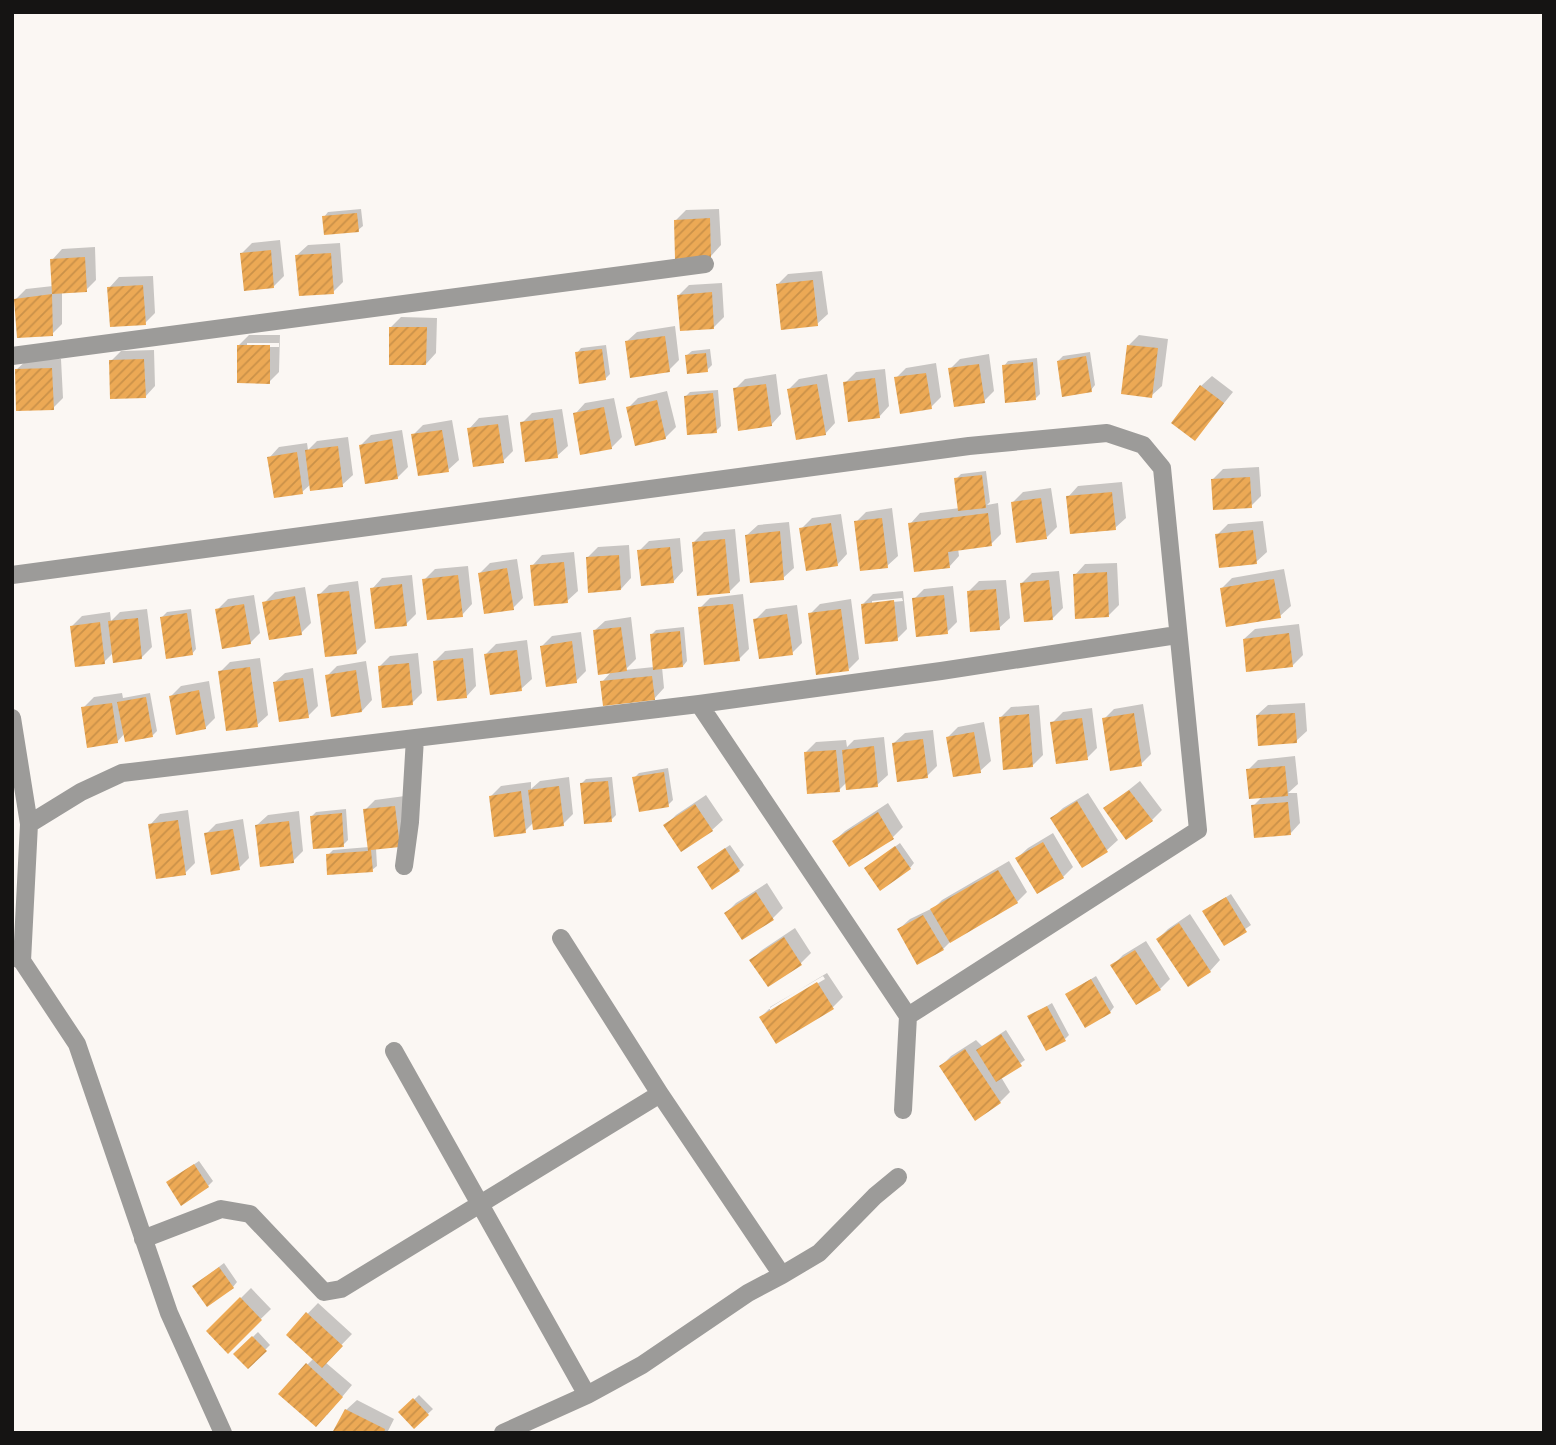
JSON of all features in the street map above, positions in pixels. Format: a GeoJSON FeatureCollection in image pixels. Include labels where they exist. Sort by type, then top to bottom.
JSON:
{"type":"FeatureCollection","features":[{"type":"Feature","properties":{"kind":"street"},"geometry":{"type":"LineString","coordinates":[[12,356],[705,264]]}},
{"type":"Feature","properties":{"kind":"street"},"geometry":{"type":"LineString","coordinates":[[12,576],[956,448],[1107,433],[1143,444],[1162,468],[1198,830],[908,1016]]}},
{"type":"Feature","properties":{"kind":"street"},"geometry":{"type":"LineString","coordinates":[[29,824],[81,792],[122,773],[699,704],[1178,635]]}},
{"type":"Feature","properties":{"kind":"street"},"geometry":{"type":"LineString","coordinates":[[699,704],[908,1016],[903,1110]]}},
{"type":"Feature","properties":{"kind":"street"},"geometry":{"type":"LineString","coordinates":[[12,718],[29,824],[17,958],[77,1044],[169,1313],[222,1433]]}},
{"type":"Feature","properties":{"kind":"street"},"geometry":{"type":"LineString","coordinates":[[404,866],[410,822],[415,738]]}},
{"type":"Feature","properties":{"kind":"street"},"geometry":{"type":"LineString","coordinates":[[561,938],[660,1094],[782,1275]]}},
{"type":"Feature","properties":{"kind":"street"},"geometry":{"type":"LineString","coordinates":[[394,1051],[587,1395]]}},
{"type":"Feature","properties":{"kind":"street"},"geometry":{"type":"LineString","coordinates":[[143,1239],[221,1209],[250,1214],[324,1292],[341,1289],[660,1094]]}},
{"type":"Feature","properties":{"kind":"street"},"geometry":{"type":"LineString","coordinates":[[503,1433],[587,1395],[642,1365],[748,1293],[819,1253],[874,1196],[898,1177]]}},
{"type":"Feature","properties":{"kind":"building"},"geometry":{"type":"Polygon","coordinates":[[[357,213],[359,232],[324,235],[322,216],[357,213]]]}},
{"type":"Feature","properties":{"kind":"building"},"geometry":{"type":"Polygon","coordinates":[[[710,218],[711,257],[675,259],[674,220],[710,218]]]}},
{"type":"Feature","properties":{"kind":"building"},"geometry":{"type":"Polygon","coordinates":[[[271,250],[274,288],[244,291],[240,253],[271,250]]]}},
{"type":"Feature","properties":{"kind":"building"},"geometry":{"type":"Polygon","coordinates":[[[331,253],[334,294],[299,296],[295,255],[331,253]]]}},
{"type":"Feature","properties":{"kind":"building"},"geometry":{"type":"Polygon","coordinates":[[[85,257],[87,292],[52,294],[50,259],[85,257]]]}},
{"type":"Feature","properties":{"kind":"building"},"geometry":{"type":"Polygon","coordinates":[[[813,280],[818,326],[781,330],[776,284],[813,280]]]}},
{"type":"Feature","properties":{"kind":"building"},"geometry":{"type":"Polygon","coordinates":[[[143,285],[146,325],[110,327],[107,287],[143,285]]]}},
{"type":"Feature","properties":{"kind":"building"},"geometry":{"type":"Polygon","coordinates":[[[712,292],[714,329],[680,331],[677,295],[712,292]]]}},
{"type":"Feature","properties":{"kind":"building"},"geometry":{"type":"Polygon","coordinates":[[[52,294],[53,336],[17,338],[14,299],[52,294]]]}},
{"type":"Feature","properties":{"kind":"building"},"geometry":{"type":"Polygon","coordinates":[[[389,327],[427,327],[426,365],[389,365],[389,327]]]}},
{"type":"Feature","properties":{"kind":"building"},"geometry":{"type":"Polygon","coordinates":[[[665,336],[670,372],[630,378],[625,341],[665,336]]]}},
{"type":"Feature","properties":{"kind":"building"},"geometry":{"type":"Polygon","coordinates":[[[237,345],[270,345],[270,384],[237,383],[237,345]]]}},
{"type":"Feature","properties":{"kind":"building"},"geometry":{"type":"Polygon","coordinates":[[[1127,345],[1158,348],[1152,398],[1121,394],[1127,345]]]}},
{"type":"Feature","properties":{"kind":"building"},"geometry":{"type":"Polygon","coordinates":[[[602,349],[606,380],[579,384],[575,352],[602,349]]]}},
{"type":"Feature","properties":{"kind":"building"},"geometry":{"type":"Polygon","coordinates":[[[706,353],[708,372],[687,374],[685,355],[706,353]]]}},
{"type":"Feature","properties":{"kind":"building"},"geometry":{"type":"Polygon","coordinates":[[[1086,356],[1092,392],[1062,397],[1057,361],[1086,356]]]}},
{"type":"Feature","properties":{"kind":"building"},"geometry":{"type":"Polygon","coordinates":[[[144,359],[146,398],[110,399],[109,360],[144,359]]]}},
{"type":"Feature","properties":{"kind":"building"},"geometry":{"type":"Polygon","coordinates":[[[1033,362],[1036,400],[1005,403],[1002,365],[1033,362]]]}},
{"type":"Feature","properties":{"kind":"building"},"geometry":{"type":"Polygon","coordinates":[[[979,364],[985,403],[954,407],[948,368],[979,364]]]}},
{"type":"Feature","properties":{"kind":"building"},"geometry":{"type":"Polygon","coordinates":[[[52,368],[54,410],[16,411],[15,369],[52,368]]]}},
{"type":"Feature","properties":{"kind":"building"},"geometry":{"type":"Polygon","coordinates":[[[926,373],[932,409],[900,414],[894,377],[926,373]]]}},
{"type":"Feature","properties":{"kind":"building"},"geometry":{"type":"Polygon","coordinates":[[[875,378],[880,418],[848,422],[843,382],[875,378]]]}},
{"type":"Feature","properties":{"kind":"building"},"geometry":{"type":"Polygon","coordinates":[[[766,384],[772,426],[738,431],[733,388],[766,384]]]}},
{"type":"Feature","properties":{"kind":"building"},"geometry":{"type":"Polygon","coordinates":[[[817,384],[826,435],[796,440],[787,389],[817,384]]]}},
{"type":"Feature","properties":{"kind":"building"},"geometry":{"type":"Polygon","coordinates":[[[1200,385],[1224,403],[1195,441],[1171,423],[1200,385]]]}},
{"type":"Feature","properties":{"kind":"building"},"geometry":{"type":"Polygon","coordinates":[[[713,393],[717,433],[687,435],[684,396],[713,393]]]}},
{"type":"Feature","properties":{"kind":"building"},"geometry":{"type":"Polygon","coordinates":[[[657,400],[666,439],[635,446],[626,407],[657,400]]]}},
{"type":"Feature","properties":{"kind":"building"},"geometry":{"type":"Polygon","coordinates":[[[604,407],[612,449],[580,455],[573,413],[604,407]]]}},
{"type":"Feature","properties":{"kind":"building"},"geometry":{"type":"Polygon","coordinates":[[[553,418],[558,458],[525,462],[520,422],[553,418]]]}},
{"type":"Feature","properties":{"kind":"building"},"geometry":{"type":"Polygon","coordinates":[[[498,424],[504,463],[473,467],[467,428],[498,424]]]}},
{"type":"Feature","properties":{"kind":"building"},"geometry":{"type":"Polygon","coordinates":[[[442,430],[449,472],[418,476],[411,434],[442,430]]]}},
{"type":"Feature","properties":{"kind":"building"},"geometry":{"type":"Polygon","coordinates":[[[392,439],[398,479],[365,484],[359,445],[392,439]]]}},
{"type":"Feature","properties":{"kind":"building"},"geometry":{"type":"Polygon","coordinates":[[[338,446],[343,487],[310,491],[305,450],[338,446]]]}},
{"type":"Feature","properties":{"kind":"building"},"geometry":{"type":"Polygon","coordinates":[[[297,452],[303,494],[274,498],[267,457],[297,452]]]}},
{"type":"Feature","properties":{"kind":"building"},"geometry":{"type":"Polygon","coordinates":[[[982,475],[986,508],[958,511],[954,478],[982,475]]]}},
{"type":"Feature","properties":{"kind":"building"},"geometry":{"type":"Polygon","coordinates":[[[1250,477],[1252,508],[1213,510],[1211,479],[1250,477]]]}},
{"type":"Feature","properties":{"kind":"building"},"geometry":{"type":"Polygon","coordinates":[[[1112,492],[1116,530],[1070,534],[1066,496],[1112,492]]]}},
{"type":"Feature","properties":{"kind":"building"},"geometry":{"type":"Polygon","coordinates":[[[1041,498],[1047,539],[1016,543],[1011,502],[1041,498]]]}},
{"type":"Feature","properties":{"kind":"building"},"geometry":{"type":"Polygon","coordinates":[[[988,513],[992,546],[948,552],[950,568],[914,572],[908,523],[988,513]]]}},
{"type":"Feature","properties":{"kind":"building"},"geometry":{"type":"Polygon","coordinates":[[[882,518],[888,568],[860,571],[854,521],[882,518]]]}},
{"type":"Feature","properties":{"kind":"building"},"geometry":{"type":"Polygon","coordinates":[[[831,523],[838,566],[806,571],[799,528],[831,523]]]}},
{"type":"Feature","properties":{"kind":"building"},"geometry":{"type":"Polygon","coordinates":[[[1253,530],[1257,564],[1219,568],[1215,534],[1253,530]]]}},
{"type":"Feature","properties":{"kind":"building"},"geometry":{"type":"Polygon","coordinates":[[[780,531],[784,580],[750,583],[745,535],[780,531]]]}},
{"type":"Feature","properties":{"kind":"building"},"geometry":{"type":"Polygon","coordinates":[[[725,539],[730,593],[697,596],[692,542],[725,539]]]}},
{"type":"Feature","properties":{"kind":"building"},"geometry":{"type":"Polygon","coordinates":[[[670,547],[674,583],[641,586],[637,550],[670,547]]]}},
{"type":"Feature","properties":{"kind":"building"},"geometry":{"type":"Polygon","coordinates":[[[619,555],[621,590],[588,593],[586,557],[619,555]]]}},
{"type":"Feature","properties":{"kind":"building"},"geometry":{"type":"Polygon","coordinates":[[[564,562],[568,603],[534,606],[530,565],[564,562]]]}},
{"type":"Feature","properties":{"kind":"building"},"geometry":{"type":"Polygon","coordinates":[[[507,568],[514,610],[484,614],[478,573],[507,568]]]}},
{"type":"Feature","properties":{"kind":"building"},"geometry":{"type":"Polygon","coordinates":[[[1107,572],[1109,617],[1075,619],[1073,574],[1107,572]]]}},
{"type":"Feature","properties":{"kind":"building"},"geometry":{"type":"Polygon","coordinates":[[[458,575],[463,617],[427,620],[422,579],[458,575]]]}},
{"type":"Feature","properties":{"kind":"building"},"geometry":{"type":"Polygon","coordinates":[[[1274,579],[1281,618],[1226,627],[1220,588],[1274,579]]]}},
{"type":"Feature","properties":{"kind":"building"},"geometry":{"type":"Polygon","coordinates":[[[1049,580],[1053,620],[1024,622],[1020,583],[1049,580]]]}},
{"type":"Feature","properties":{"kind":"building"},"geometry":{"type":"Polygon","coordinates":[[[402,584],[407,626],[375,629],[370,588],[402,584]]]}},
{"type":"Feature","properties":{"kind":"building"},"geometry":{"type":"Polygon","coordinates":[[[996,589],[1000,630],[970,632],[967,591],[996,589]]]}},
{"type":"Feature","properties":{"kind":"building"},"geometry":{"type":"Polygon","coordinates":[[[349,591],[357,654],[325,657],[317,594],[349,591]]]}},
{"type":"Feature","properties":{"kind":"building"},"geometry":{"type":"Polygon","coordinates":[[[944,595],[948,634],[916,637],[912,598],[944,595]]]}},
{"type":"Feature","properties":{"kind":"building"},"geometry":{"type":"Polygon","coordinates":[[[295,596],[302,635],[269,640],[262,602],[295,596]]]}},
{"type":"Feature","properties":{"kind":"building"},"geometry":{"type":"Polygon","coordinates":[[[894,600],[898,641],[865,644],[861,604],[894,600]]]}},
{"type":"Feature","properties":{"kind":"building"},"geometry":{"type":"Polygon","coordinates":[[[244,604],[251,644],[222,649],[215,609],[244,604]]]}},
{"type":"Feature","properties":{"kind":"building"},"geometry":{"type":"Polygon","coordinates":[[[733,604],[740,661],[704,665],[698,607],[733,604]]]}},
{"type":"Feature","properties":{"kind":"building"},"geometry":{"type":"Polygon","coordinates":[[[841,609],[849,671],[816,675],[808,613],[841,609]]]}},
{"type":"Feature","properties":{"kind":"building"},"geometry":{"type":"Polygon","coordinates":[[[187,613],[193,655],[166,659],[160,617],[187,613]]]}},
{"type":"Feature","properties":{"kind":"building"},"geometry":{"type":"Polygon","coordinates":[[[787,614],[793,655],[759,659],[753,619],[787,614]]]}},
{"type":"Feature","properties":{"kind":"building"},"geometry":{"type":"Polygon","coordinates":[[[138,618],[142,659],[113,663],[108,621],[138,618]]]}},
{"type":"Feature","properties":{"kind":"building"},"geometry":{"type":"Polygon","coordinates":[[[100,622],[105,664],[75,667],[70,626],[100,622]]]}},
{"type":"Feature","properties":{"kind":"building"},"geometry":{"type":"Polygon","coordinates":[[[621,627],[627,671],[598,675],[593,630],[621,627]]]}},
{"type":"Feature","properties":{"kind":"building"},"geometry":{"type":"Polygon","coordinates":[[[680,631],[683,667],[653,670],[650,634],[680,631]]]}},
{"type":"Feature","properties":{"kind":"building"},"geometry":{"type":"Polygon","coordinates":[[[1289,633],[1293,667],[1246,672],[1243,639],[1289,633]]]}},
{"type":"Feature","properties":{"kind":"building"},"geometry":{"type":"Polygon","coordinates":[[[572,641],[577,683],[546,687],[540,646],[572,641]]]}},
{"type":"Feature","properties":{"kind":"building"},"geometry":{"type":"Polygon","coordinates":[[[517,650],[522,691],[490,695],[484,654],[517,650]]]}},
{"type":"Feature","properties":{"kind":"building"},"geometry":{"type":"Polygon","coordinates":[[[463,658],[467,698],[437,701],[433,661],[463,658]]]}},
{"type":"Feature","properties":{"kind":"building"},"geometry":{"type":"Polygon","coordinates":[[[409,663],[413,705],[382,708],[378,666],[409,663]]]}},
{"type":"Feature","properties":{"kind":"building"},"geometry":{"type":"Polygon","coordinates":[[[250,667],[258,727],[226,731],[218,671],[250,667]]]}},
{"type":"Feature","properties":{"kind":"building"},"geometry":{"type":"Polygon","coordinates":[[[356,670],[362,712],[331,717],[325,675],[356,670]]]}},
{"type":"Feature","properties":{"kind":"building"},"geometry":{"type":"Polygon","coordinates":[[[652,676],[655,700],[603,706],[600,681],[652,676]]]}},
{"type":"Feature","properties":{"kind":"building"},"geometry":{"type":"Polygon","coordinates":[[[303,678],[309,718],[279,722],[273,682],[303,678]]]}},
{"type":"Feature","properties":{"kind":"building"},"geometry":{"type":"Polygon","coordinates":[[[199,690],[206,729],[176,735],[169,696],[199,690]]]}},
{"type":"Feature","properties":{"kind":"building"},"geometry":{"type":"Polygon","coordinates":[[[146,697],[153,737],[125,742],[117,702],[146,697]]]}},
{"type":"Feature","properties":{"kind":"building"},"geometry":{"type":"Polygon","coordinates":[[[112,703],[118,743],[87,748],[81,707],[112,703]]]}},
{"type":"Feature","properties":{"kind":"building"},"geometry":{"type":"Polygon","coordinates":[[[1134,713],[1142,766],[1110,771],[1102,718],[1134,713]]]}},
{"type":"Feature","properties":{"kind":"building"},"geometry":{"type":"Polygon","coordinates":[[[1295,713],[1297,743],[1258,746],[1256,715],[1295,713]]]}},
{"type":"Feature","properties":{"kind":"building"},"geometry":{"type":"Polygon","coordinates":[[[1029,714],[1033,767],[1003,770],[999,717],[1029,714]]]}},
{"type":"Feature","properties":{"kind":"building"},"geometry":{"type":"Polygon","coordinates":[[[1082,718],[1088,760],[1056,764],[1050,722],[1082,718]]]}},
{"type":"Feature","properties":{"kind":"building"},"geometry":{"type":"Polygon","coordinates":[[[974,732],[981,773],[953,777],[946,737],[974,732]]]}},
{"type":"Feature","properties":{"kind":"building"},"geometry":{"type":"Polygon","coordinates":[[[923,739],[928,778],[897,782],[892,743],[923,739]]]}},
{"type":"Feature","properties":{"kind":"building"},"geometry":{"type":"Polygon","coordinates":[[[874,746],[878,787],[846,790],[842,750],[874,746]]]}},
{"type":"Feature","properties":{"kind":"building"},"geometry":{"type":"Polygon","coordinates":[[[836,750],[840,792],[807,794],[804,752],[836,750]]]}},
{"type":"Feature","properties":{"kind":"building"},"geometry":{"type":"Polygon","coordinates":[[[1285,766],[1288,796],[1249,799],[1246,769],[1285,766]]]}},
{"type":"Feature","properties":{"kind":"building"},"geometry":{"type":"Polygon","coordinates":[[[664,772],[669,807],[639,812],[632,777],[664,772]]]}},
{"type":"Feature","properties":{"kind":"building"},"geometry":{"type":"Polygon","coordinates":[[[608,781],[612,822],[584,824],[580,783],[608,781]]]}},
{"type":"Feature","properties":{"kind":"building"},"geometry":{"type":"Polygon","coordinates":[[[559,786],[564,826],[533,830],[528,790],[559,786]]]}},
{"type":"Feature","properties":{"kind":"building"},"geometry":{"type":"Polygon","coordinates":[[[1129,790],[1153,821],[1126,840],[1103,808],[1129,790]]]}},
{"type":"Feature","properties":{"kind":"building"},"geometry":{"type":"Polygon","coordinates":[[[521,791],[526,833],[494,837],[489,796],[521,791]]]}},
{"type":"Feature","properties":{"kind":"building"},"geometry":{"type":"Polygon","coordinates":[[[1077,801],[1108,852],[1082,868],[1050,818],[1077,801]]]}},
{"type":"Feature","properties":{"kind":"building"},"geometry":{"type":"Polygon","coordinates":[[[1288,802],[1291,835],[1254,838],[1251,805],[1288,802]]]}},
{"type":"Feature","properties":{"kind":"building"},"geometry":{"type":"Polygon","coordinates":[[[695,804],[713,831],[681,852],[663,825],[695,804]]]}},
{"type":"Feature","properties":{"kind":"building"},"geometry":{"type":"Polygon","coordinates":[[[395,806],[400,847],[371,850],[373,872],[327,875],[326,854],[368,851],[363,809],[395,806]]]}},
{"type":"Feature","properties":{"kind":"building"},"geometry":{"type":"Polygon","coordinates":[[[878,812],[894,839],[849,867],[832,841],[878,812]]]}},
{"type":"Feature","properties":{"kind":"building"},"geometry":{"type":"Polygon","coordinates":[[[342,813],[344,847],[313,849],[310,816],[342,813]]]}},
{"type":"Feature","properties":{"kind":"building"},"geometry":{"type":"Polygon","coordinates":[[[178,820],[186,875],[156,879],[148,824],[178,820]]]}},
{"type":"Feature","properties":{"kind":"building"},"geometry":{"type":"Polygon","coordinates":[[[289,821],[294,863],[260,867],[255,825],[289,821]]]}},
{"type":"Feature","properties":{"kind":"building"},"geometry":{"type":"Polygon","coordinates":[[[233,829],[240,870],[211,875],[204,833],[233,829]]]}},
{"type":"Feature","properties":{"kind":"building"},"geometry":{"type":"Polygon","coordinates":[[[1043,842],[1064,878],[1037,894],[1015,858],[1043,842]]]}},
{"type":"Feature","properties":{"kind":"building"},"geometry":{"type":"Polygon","coordinates":[[[895,846],[911,869],[880,891],[864,868],[895,846]]]}},
{"type":"Feature","properties":{"kind":"building"},"geometry":{"type":"Polygon","coordinates":[[[725,848],[740,871],[712,890],[697,867],[725,848]]]}},
{"type":"Feature","properties":{"kind":"building"},"geometry":{"type":"Polygon","coordinates":[[[998,870],[1018,903],[950,943],[930,909],[998,870]]]}},
{"type":"Feature","properties":{"kind":"building"},"geometry":{"type":"Polygon","coordinates":[[[756,892],[774,920],[742,940],[724,913],[756,892]]]}},
{"type":"Feature","properties":{"kind":"building"},"geometry":{"type":"Polygon","coordinates":[[[1226,897],[1247,932],[1224,946],[1202,911],[1226,897]]]}},
{"type":"Feature","properties":{"kind":"building"},"geometry":{"type":"Polygon","coordinates":[[[923,915],[944,950],[917,965],[897,929],[923,915]]]}},
{"type":"Feature","properties":{"kind":"building"},"geometry":{"type":"Polygon","coordinates":[[[1179,923],[1211,972],[1188,987],[1156,939],[1179,923]]]}},
{"type":"Feature","properties":{"kind":"building"},"geometry":{"type":"Polygon","coordinates":[[[784,937],[802,965],[768,987],[749,960],[784,937]]]}},
{"type":"Feature","properties":{"kind":"building"},"geometry":{"type":"Polygon","coordinates":[[[1135,950],[1161,990],[1136,1005],[1110,965],[1135,950]]]}},
{"type":"Feature","properties":{"kind":"building"},"geometry":{"type":"Polygon","coordinates":[[[1091,979],[1111,1013],[1085,1028],[1065,994],[1091,979]]]}},
{"type":"Feature","properties":{"kind":"building"},"geometry":{"type":"Polygon","coordinates":[[[817,982],[834,1009],[776,1044],[759,1017],[817,982]]]}},
{"type":"Feature","properties":{"kind":"building"},"geometry":{"type":"Polygon","coordinates":[[[1047,1006],[1066,1041],[1046,1051],[1027,1016],[1047,1006]]]}},
{"type":"Feature","properties":{"kind":"building"},"geometry":{"type":"Polygon","coordinates":[[[1001,1034],[1022,1066],[996,1082],[976,1050],[1001,1034]]]}},
{"type":"Feature","properties":{"kind":"building"},"geometry":{"type":"Polygon","coordinates":[[[965,1049],[1001,1103],[975,1121],[939,1066],[965,1049]]]}},
{"type":"Feature","properties":{"kind":"building"},"geometry":{"type":"Polygon","coordinates":[[[194,1164],[209,1187],[181,1206],[166,1182],[194,1164]]]}},
{"type":"Feature","properties":{"kind":"building"},"geometry":{"type":"Polygon","coordinates":[[[219,1267],[234,1288],[207,1307],[192,1286],[219,1267]]]}},
{"type":"Feature","properties":{"kind":"building"},"geometry":{"type":"Polygon","coordinates":[[[240,1297],[262,1320],[228,1354],[206,1331],[240,1297]]]}},
{"type":"Feature","properties":{"kind":"building"},"geometry":{"type":"Polygon","coordinates":[[[306,1312],[343,1346],[322,1368],[286,1335],[306,1312]]]}},
{"type":"Feature","properties":{"kind":"building"},"geometry":{"type":"Polygon","coordinates":[[[252,1336],[267,1351],[248,1369],[233,1354],[252,1336]]]}},
{"type":"Feature","properties":{"kind":"building"},"geometry":{"type":"Polygon","coordinates":[[[306,1363],[343,1397],[316,1427],[278,1394],[306,1363]]]}},
{"type":"Feature","properties":{"kind":"building"},"geometry":{"type":"Polygon","coordinates":[[[413,1398],[429,1415],[414,1429],[398,1412],[413,1398]]]}},
{"type":"Feature","properties":{"kind":"building"},"geometry":{"type":"Polygon","coordinates":[[[345,1409],[385,1429],[384,1433],[332,1433],[345,1409]]]}}]}
